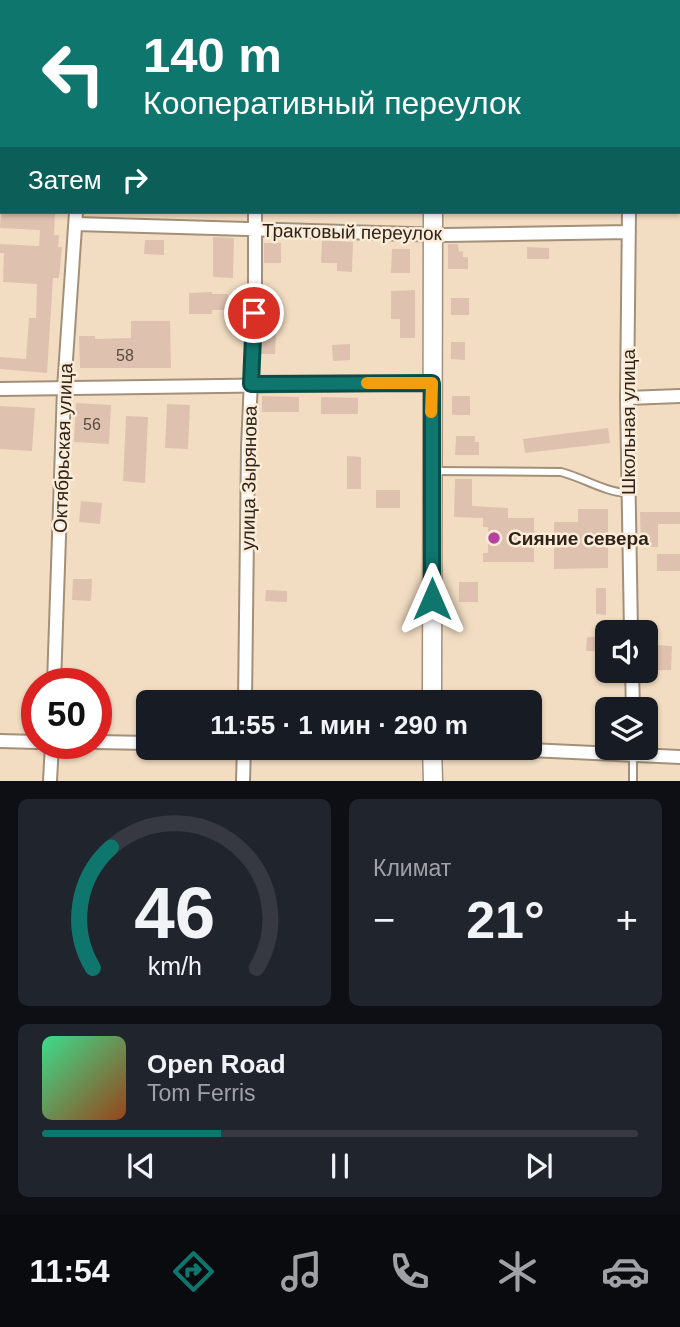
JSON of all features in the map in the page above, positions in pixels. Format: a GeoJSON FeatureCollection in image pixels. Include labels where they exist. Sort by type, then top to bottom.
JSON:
{"type":"FeatureCollection","features":[{"type":"Feature","properties":{"kind":"main road"},"geometry":{"type":"LineString","coordinates":[[432,690],[433,214]]}},
{"type":"Feature","properties":{"kind":"main road"},"geometry":{"type":"LineString","coordinates":[[432,760],[433,781]]}},
{"type":"Feature","properties":{"kind":"street","name":"улица Зырянова"},"geometry":{"type":"LineString","coordinates":[[245,690],[255,214]]}},
{"type":"Feature","properties":{"kind":"street","name":"Школьная улица"},"geometry":{"type":"LineString","coordinates":[[629,214],[627,398],[631,620]]}},
{"type":"Feature","properties":{"kind":"street","name":"Трактовый переулок"},"geometry":{"type":"LineString","coordinates":[[76,218],[255,230],[433,234],[629,232]]}},
{"type":"Feature","properties":{"kind":"street","name":"Октябрьская улица"},"geometry":{"type":"LineString","coordinates":[[55,668],[64,389],[76,218]]}},
{"type":"Feature","properties":{"kind":"street"},"geometry":{"type":"LineString","coordinates":[[0,389],[432,383]]}},
{"type":"Feature","properties":{"kind":"street"},"geometry":{"type":"LineString","coordinates":[[627,398],[680,396]]}},
{"type":"Feature","properties":{"kind":"street"},"geometry":{"type":"LineString","coordinates":[[0,741],[21,742]]}},
{"type":"Feature","properties":{"kind":"street"},"geometry":{"type":"LineString","coordinates":[[112,742],[136,743]]}},
{"type":"Feature","properties":{"kind":"street"},"geometry":{"type":"LineString","coordinates":[[542,749],[595,750]]}},
{"type":"Feature","properties":{"kind":"street"},"geometry":{"type":"LineString","coordinates":[[658,754],[680,757]]}},
{"type":"Feature","properties":{"kind":"street"},"geometry":{"type":"LineString","coordinates":[[50,781],[51,759]]}},
{"type":"Feature","properties":{"kind":"street"},"geometry":{"type":"LineString","coordinates":[[243,781],[244,760]]}},
{"type":"Feature","properties":{"kind":"lane"},"geometry":{"type":"LineString","coordinates":[[431,471],[561,472],[577,476],[612,492],[628,493]]}},
{"type":"Feature","properties":{"kind":"lane"},"geometry":{"type":"LineString","coordinates":[[633,760],[633,781]]}},
{"type":"Feature","properties":{"kind":"building"},"geometry":{"type":"Polygon","coordinates":[[[1,214],[55,214],[54,235],[59,235],[58,247],[62,247],[59,278],[53,278],[47,373],[0,369],[0,357],[26,359],[29,318],[36,318],[37,284],[3,282],[4,253],[0,253],[0,244],[39,246],[40,230],[0,228],[1,214]]]}},
{"type":"Feature","properties":{"kind":"building"},"geometry":{"type":"Polygon","coordinates":[[[213,237],[234,238],[233,278],[213,277],[213,237]]]}},
{"type":"Feature","properties":{"kind":"building"},"geometry":{"type":"Polygon","coordinates":[[[145,240],[164,240],[164,255],[144,254],[145,240]]]}},
{"type":"Feature","properties":{"kind":"building"},"geometry":{"type":"Polygon","coordinates":[[[322,240],[353,242],[352,272],[337,271],[337,263],[321,263],[322,240]]]}},
{"type":"Feature","properties":{"kind":"building"},"geometry":{"type":"Polygon","coordinates":[[[264,243],[281,243],[281,263],[264,263],[264,243]]]}},
{"type":"Feature","properties":{"kind":"building"},"geometry":{"type":"Polygon","coordinates":[[[448,244],[458,244],[459,252],[463,251],[463,257],[468,257],[468,269],[448,269],[448,244]]]}},
{"type":"Feature","properties":{"kind":"building"},"geometry":{"type":"Polygon","coordinates":[[[527,247],[549,248],[549,259],[527,259],[527,247]]]}},
{"type":"Feature","properties":{"kind":"building"},"geometry":{"type":"Polygon","coordinates":[[[392,249],[410,249],[410,273],[391,273],[392,249]]]}},
{"type":"Feature","properties":{"kind":"building"},"geometry":{"type":"Polygon","coordinates":[[[415,290],[415,338],[400,338],[400,319],[391,319],[391,291],[415,290]]]}},
{"type":"Feature","properties":{"kind":"building"},"geometry":{"type":"Polygon","coordinates":[[[189,293],[228,294],[228,310],[212,310],[212,314],[189,314],[189,293]]]}},
{"type":"Feature","properties":{"kind":"building"},"geometry":{"type":"Polygon","coordinates":[[[451,298],[469,298],[469,315],[451,315],[451,298]]]}},
{"type":"Feature","properties":{"kind":"building"},"geometry":{"type":"Polygon","coordinates":[[[131,321],[170,321],[171,368],[80,368],[79,336],[95,336],[95,339],[131,338],[131,321]]]}},
{"type":"Feature","properties":{"kind":"building"},"geometry":{"type":"Polygon","coordinates":[[[262,332],[276,332],[275,354],[261,354],[262,332]]]}},
{"type":"Feature","properties":{"kind":"building"},"geometry":{"type":"Polygon","coordinates":[[[451,342],[465,342],[465,360],[451,359],[451,342]]]}},
{"type":"Feature","properties":{"kind":"building"},"geometry":{"type":"Polygon","coordinates":[[[350,344],[350,360],[333,361],[332,345],[350,344]]]}},
{"type":"Feature","properties":{"kind":"building"},"geometry":{"type":"Polygon","coordinates":[[[262,396],[299,397],[299,412],[262,412],[262,396]]]}},
{"type":"Feature","properties":{"kind":"building"},"geometry":{"type":"Polygon","coordinates":[[[452,396],[470,396],[470,415],[452,415],[452,396]]]}},
{"type":"Feature","properties":{"kind":"building"},"geometry":{"type":"Polygon","coordinates":[[[321,397],[358,398],[358,414],[321,414],[321,397]]]}},
{"type":"Feature","properties":{"kind":"building"},"geometry":{"type":"Polygon","coordinates":[[[76,403],[111,405],[109,444],[74,442],[76,403]]]}},
{"type":"Feature","properties":{"kind":"building"},"geometry":{"type":"Polygon","coordinates":[[[167,404],[190,405],[188,449],[165,448],[167,404]]]}},
{"type":"Feature","properties":{"kind":"building"},"geometry":{"type":"Polygon","coordinates":[[[0,406],[35,408],[32,451],[0,449],[0,406]]]}},
{"type":"Feature","properties":{"kind":"building"},"geometry":{"type":"Polygon","coordinates":[[[126,416],[148,417],[145,483],[123,481],[126,416]]]}},
{"type":"Feature","properties":{"kind":"building"},"geometry":{"type":"Polygon","coordinates":[[[608,428],[610,443],[525,453],[523,439],[608,428]]]}},
{"type":"Feature","properties":{"kind":"building"},"geometry":{"type":"Polygon","coordinates":[[[456,436],[475,436],[475,442],[479,442],[479,455],[455,455],[456,436]]]}},
{"type":"Feature","properties":{"kind":"building"},"geometry":{"type":"Polygon","coordinates":[[[347,456],[361,457],[361,489],[347,489],[347,456]]]}},
{"type":"Feature","properties":{"kind":"building"},"geometry":{"type":"Polygon","coordinates":[[[455,479],[472,479],[472,506],[508,508],[508,518],[534,518],[534,562],[483,562],[483,553],[488,553],[488,527],[483,527],[483,518],[454,517],[455,479]]]}},
{"type":"Feature","properties":{"kind":"building"},"geometry":{"type":"Polygon","coordinates":[[[376,490],[400,490],[400,508],[376,508],[376,490]]]}},
{"type":"Feature","properties":{"kind":"building"},"geometry":{"type":"Polygon","coordinates":[[[81,501],[102,503],[100,524],[79,522],[81,501]]]}},
{"type":"Feature","properties":{"kind":"building"},"geometry":{"type":"Polygon","coordinates":[[[578,509],[608,509],[608,568],[554,569],[554,522],[578,522],[578,509]]]}},
{"type":"Feature","properties":{"kind":"building"},"geometry":{"type":"Polygon","coordinates":[[[640,512],[680,512],[680,524],[658,524],[658,547],[641,547],[640,512]]]}},
{"type":"Feature","properties":{"kind":"building"},"geometry":{"type":"Polygon","coordinates":[[[657,554],[680,554],[680,571],[657,571],[657,554]]]}},
{"type":"Feature","properties":{"kind":"building"},"geometry":{"type":"Polygon","coordinates":[[[73,579],[92,579],[91,601],[72,600],[73,579]]]}},
{"type":"Feature","properties":{"kind":"building"},"geometry":{"type":"Polygon","coordinates":[[[459,582],[478,582],[478,602],[459,602],[459,582]]]}},
{"type":"Feature","properties":{"kind":"building"},"geometry":{"type":"Polygon","coordinates":[[[596,588],[606,588],[606,615],[596,614],[596,588]]]}},
{"type":"Feature","properties":{"kind":"building"},"geometry":{"type":"Polygon","coordinates":[[[266,590],[287,591],[287,602],[265,601],[266,590]]]}},
{"type":"Feature","properties":{"kind":"building"},"geometry":{"type":"Polygon","coordinates":[[[587,637],[595,637],[595,651],[586,651],[587,637]]]}},
{"type":"Feature","properties":{"kind":"building"},"geometry":{"type":"Polygon","coordinates":[[[658,645],[672,646],[671,670],[658,670],[658,645]]]}},
{"type":"Feature","properties":{"kind":"slow traffic"},"geometry":{"type":"LineString","coordinates":[[367,383],[432,383],[431,412]]}},
{"type":"Feature","properties":{"kind":"place","name":"Сияние севера"},"geometry":{"type":"Point","coordinates":[494,538]}},
{"type":"Feature","properties":{"kind":"route"},"geometry":{"type":"LineString","coordinates":[[254,313],[251,384],[432,383],[432,599]]}}]}
